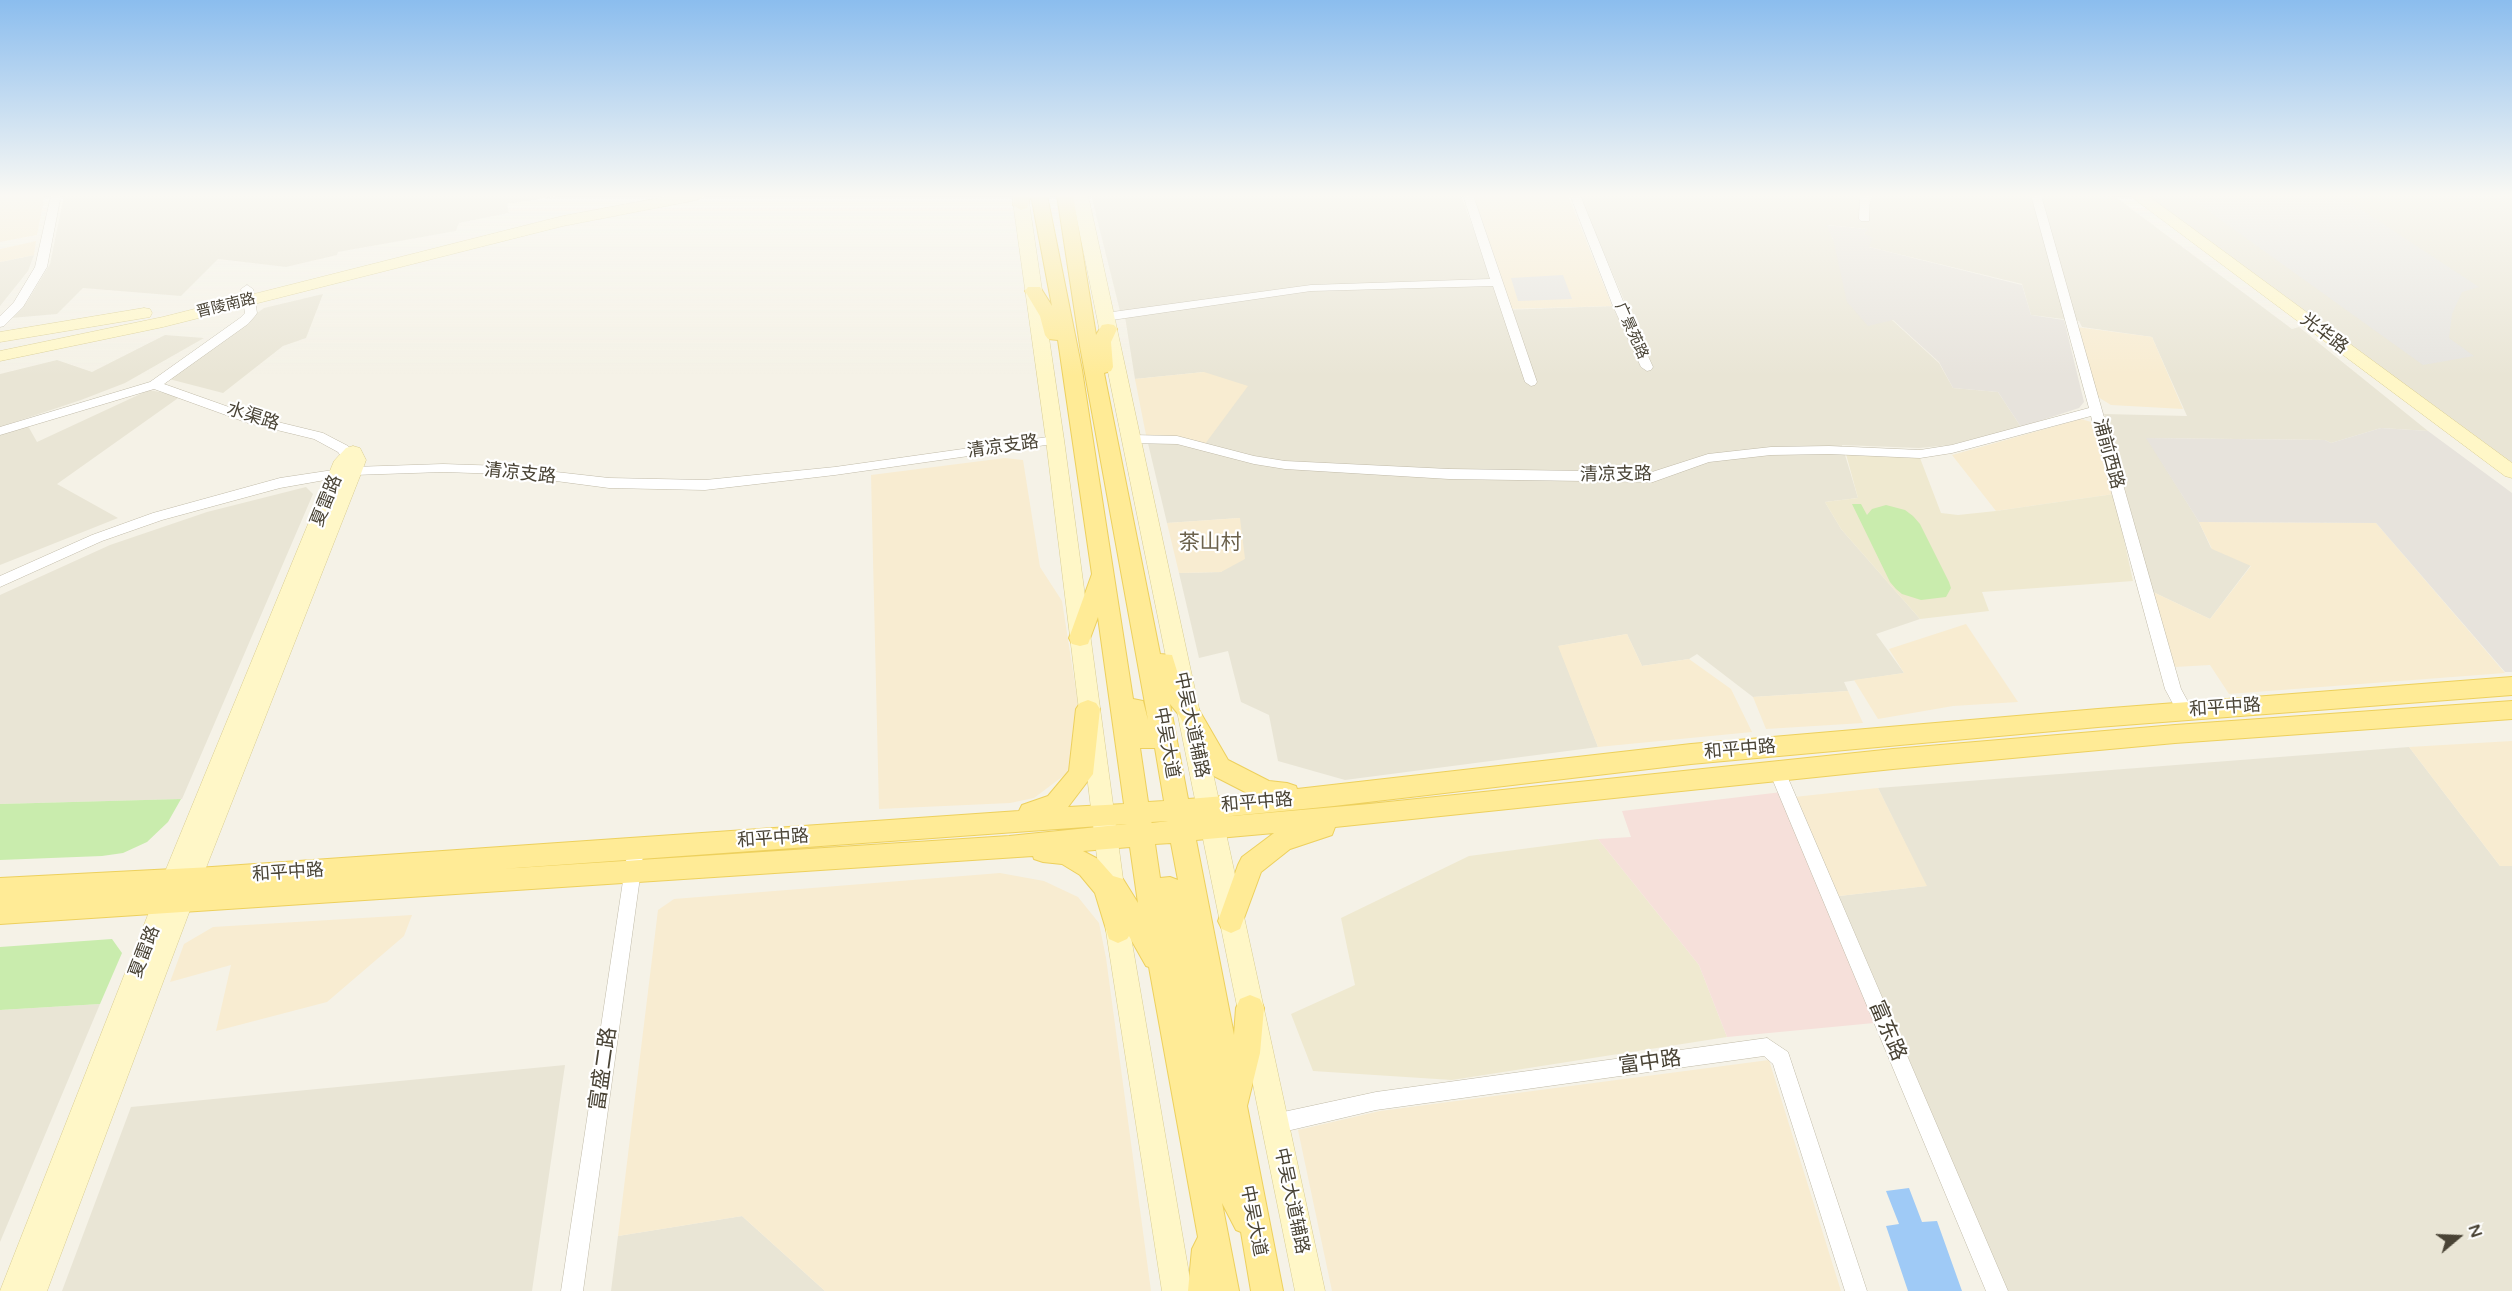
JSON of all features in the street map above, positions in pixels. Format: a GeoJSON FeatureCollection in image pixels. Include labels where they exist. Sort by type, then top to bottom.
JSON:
{"type":"FeatureCollection","features":[{"type":"Feature","properties":{"kind":"main road","name":"晋陵南路"},"geometry":{"type":"LineString","coordinates":[[0,357],[247,295],[391,255]]}},
{"type":"Feature","properties":{"kind":"main road","name":"晋陵南路"},"geometry":{"type":"LineString","coordinates":[[0,345],[247,295],[417,255]]}},
{"type":"Feature","properties":{"kind":"main road"},"geometry":{"type":"LineString","coordinates":[[1031,255],[1118,931],[1177,1291]]}},
{"type":"Feature","properties":{"kind":"main road","name":"中吴大道"},"geometry":{"type":"LineString","coordinates":[[1042,255],[1073,370],[1152,912],[1210,1221],[1218,1286]]}},
{"type":"Feature","properties":{"kind":"main road","name":"光华路"},"geometry":{"type":"LineString","coordinates":[[2219,255],[2512,472]]}},
{"type":"Feature","properties":{"kind":"main road","name":"中吴大道辅路"},"geometry":{"type":"LineString","coordinates":[[1084,258],[1106,323],[1310,1291]]}},
{"type":"Feature","properties":{"kind":"main road","name":"中吴大道"},"geometry":{"type":"LineString","coordinates":[[1084,258],[1100,401],[1267,1288]]}},
{"type":"Feature","properties":{"kind":"main road"},"geometry":{"type":"LineString","coordinates":[[1034,291],[1049,316],[1058,351],[1073,370]]}},
{"type":"Feature","properties":{"kind":"main road"},"geometry":{"type":"LineString","coordinates":[[0,337],[171,309]]}},
{"type":"Feature","properties":{"kind":"main road"},"geometry":{"type":"LineString","coordinates":[[1100,401],[1105,358],[1102,342],[1106,323]]}},
{"type":"Feature","properties":{"kind":"main road"},"geometry":{"type":"LineString","coordinates":[[1067,343],[1082,375],[1092,439],[1097,447],[1102,446],[1107,438]]}},
{"type":"Feature","properties":{"kind":"main road","name":"夏雷路"},"geometry":{"type":"LineString","coordinates":[[15,1291],[346,467]]}},
{"type":"Feature","properties":{"kind":"main road"},"geometry":{"type":"LineString","coordinates":[[1090,498],[1094,486],[1101,485],[1108,493],[1122,567],[1144,631]]}},
{"type":"Feature","properties":{"kind":"main road"},"geometry":{"type":"LineString","coordinates":[[1098,545],[1126,640],[1138,731],[1144,740],[1154,739],[1161,718]]}},
{"type":"Feature","properties":{"kind":"main road"},"geometry":{"type":"LineString","coordinates":[[1080,638],[1102,575]]}},
{"type":"Feature","properties":{"kind":"main road"},"geometry":{"type":"LineString","coordinates":[[1135,585],[1159,633],[1170,687],[1187,709],[1219,767],[1266,791],[1334,796]]}},
{"type":"Feature","properties":{"kind":"main road","name":"和平中路"},"geometry":{"type":"LineString","coordinates":[[1210,818],[1334,796],[1691,754],[2185,711],[2512,686]]}},
{"type":"Feature","properties":{"kind":"main road"},"geometry":{"type":"LineString","coordinates":[[960,824],[1034,812],[1056,804],[1081,774],[1089,709]]}},
{"type":"Feature","properties":{"kind":"main road","name":"和平中路"},"geometry":{"type":"LineString","coordinates":[[635,860],[960,824],[1104,826],[1210,818],[1369,814],[1777,771],[2164,735],[2512,710]]}},
{"type":"Feature","properties":{"kind":"main road"},"geometry":{"type":"LineString","coordinates":[[1231,921],[1251,865],[1282,841],[1369,814]]}},
{"type":"Feature","properties":{"kind":"main road","name":"和平中路"},"geometry":{"type":"LineString","coordinates":[[0,912],[177,890],[635,860],[1009,847],[1104,826]]}},
{"type":"Feature","properties":{"kind":"main road"},"geometry":{"type":"LineString","coordinates":[[1009,847],[1066,854],[1089,867],[1107,888],[1118,931]]}},
{"type":"Feature","properties":{"kind":"main road"},"geometry":{"type":"LineString","coordinates":[[1112,883],[1163,971]]}},
{"type":"Feature","properties":{"kind":"main road"},"geometry":{"type":"LineString","coordinates":[[1152,912],[1161,889],[1170,888],[1178,908],[1227,1183],[1256,1236]]}},
{"type":"Feature","properties":{"kind":"main road","name":"和平中路"},"geometry":{"type":"LineString","coordinates":[[0,890],[177,890]]}},
{"type":"Feature","properties":{"kind":"main road","name":"夏雷路"},"geometry":{"type":"LineString","coordinates":[[32,1291],[177,890]]}},
{"type":"Feature","properties":{"kind":"main road"},"geometry":{"type":"LineString","coordinates":[[1233,1112],[1246,1053],[1250,1008]]}},
{"type":"Feature","properties":{"kind":"street"},"geometry":{"type":"LineString","coordinates":[[0,323],[19,304],[41,267],[43,255]]}},
{"type":"Feature","properties":{"kind":"street"},"geometry":{"type":"LineString","coordinates":[[1488,255],[1531,382]]}},
{"type":"Feature","properties":{"kind":"street","name":"广景苑路"},"geometry":{"type":"LineString","coordinates":[[1599,255],[1647,367]]}},
{"type":"Feature","properties":{"kind":"street","name":"浦前西路"},"geometry":{"type":"LineString","coordinates":[[2053,255],[2173,689],[2185,711]]}},
{"type":"Feature","properties":{"kind":"street"},"geometry":{"type":"LineString","coordinates":[[1106,323],[1311,288],[1497,282]]}},
{"type":"Feature","properties":{"kind":"street"},"geometry":{"type":"LineString","coordinates":[[0,431],[154,385],[244,321],[250,313],[247,295]]}},
{"type":"Feature","properties":{"kind":"street","name":"水渠路"},"geometry":{"type":"LineString","coordinates":[[154,385],[253,420],[318,436],[344,448],[346,467]]}},
{"type":"Feature","properties":{"kind":"street","name":"清凉支路"},"geometry":{"type":"LineString","coordinates":[[1131,439],[1177,440],[1254,460],[1285,465],[1449,474],[1653,477],[1708,458],[1772,451],[1829,450],[1920,454],[1952,449],[2096,410]]}},
{"type":"Feature","properties":{"kind":"street","name":"清凉支路"},"geometry":{"type":"LineString","coordinates":[[0,582],[97,538],[158,516],[346,467],[503,470],[609,483],[705,485],[778,479],[1055,440]]}},
{"type":"Feature","properties":{"kind":"street","name":"富东路"},"geometry":{"type":"LineString","coordinates":[[1777,771],[1997,1291]]}},
{"type":"Feature","properties":{"kind":"street","name":"富盛二路"},"geometry":{"type":"LineString","coordinates":[[572,1291],[635,860]]}},
{"type":"Feature","properties":{"kind":"street","name":"富中路"},"geometry":{"type":"LineString","coordinates":[[1274,1124],[1335,1113],[1376,1101],[1767,1047],[1781,1058],[1856,1291]]}},
{"type":"Feature","properties":{"kind":"shaded area"},"geometry":{"type":"Polygon","coordinates":[[[0,255],[33,255],[0,262],[0,255]]]}},
{"type":"Feature","properties":{"kind":"shaded area"},"geometry":{"type":"Polygon","coordinates":[[[34,255],[28,271],[0,306],[0,262],[34,255]]]}},
{"type":"Feature","properties":{"kind":"shaded area"},"geometry":{"type":"Polygon","coordinates":[[[52,255],[336,255],[286,267],[218,259],[181,296],[83,288],[57,314],[11,318],[27,302],[50,264],[52,255]]]}},
{"type":"Feature","properties":{"kind":"shaded area"},"geometry":{"type":"Polygon","coordinates":[[[1106,255],[1483,255],[1503,310],[1612,306],[1642,364],[1651,363],[1605,255],[1845,255],[1892,320],[1939,363],[1953,388],[1998,392],[2021,427],[1950,445],[1919,448],[1842,445],[1858,498],[1825,502],[1841,529],[1920,619],[1876,634],[1904,673],[1844,682],[1848,691],[1753,697],[1697,654],[1689,659],[1642,666],[1627,634],[1559,646],[1598,747],[1345,780],[1278,761],[1269,715],[1241,702],[1228,651],[1199,658],[1179,573],[1221,572],[1240,518],[1167,523],[1146,435],[1181,437],[1205,444],[1204,372],[1135,379],[1125,317],[1305,286],[1120,311],[1106,255]]]}},
{"type":"Feature","properties":{"kind":"shaded area"},"geometry":{"type":"Polygon","coordinates":[[[1492,255],[1592,255],[1612,306],[1510,309],[1492,255]]]}},
{"type":"Feature","properties":{"kind":"shaded area"},"geometry":{"type":"Polygon","coordinates":[[[1837,255],[1902,255],[2022,285],[2031,315],[2064,320],[2084,402],[2079,408],[2021,427],[1998,392],[1953,388],[1939,362],[1893,320],[1868,326],[1847,302],[1837,255]]]}},
{"type":"Feature","properties":{"kind":"shaded area"},"geometry":{"type":"Polygon","coordinates":[[[1903,255],[2193,255],[2292,329],[2299,327],[2428,431],[2381,428],[2331,443],[2325,440],[2147,438],[2199,522],[2211,548],[2251,565],[2210,619],[2153,592],[2104,414],[2187,416],[2152,337],[2082,327],[2079,321],[2031,315],[2022,284],[1903,255]]]}},
{"type":"Feature","properties":{"kind":"shaded area"},"geometry":{"type":"Polygon","coordinates":[[[2228,255],[2512,255],[2512,463],[2228,255]]]}},
{"type":"Feature","properties":{"kind":"shaded area"},"geometry":{"type":"Polygon","coordinates":[[[2270,255],[2431,255],[2479,287],[2462,292],[2452,314],[2449,338],[2474,356],[2423,365],[2270,255]]]}},
{"type":"Feature","properties":{"kind":"shaded area"},"geometry":{"type":"Polygon","coordinates":[[[1563,275],[1572,299],[1518,301],[1511,278],[1563,275]]]}},
{"type":"Feature","properties":{"kind":"shaded area"},"geometry":{"type":"Polygon","coordinates":[[[323,294],[306,338],[283,346],[223,393],[169,379],[264,308],[323,294]]]}},
{"type":"Feature","properties":{"kind":"shaded area"},"geometry":{"type":"Polygon","coordinates":[[[2077,327],[2152,337],[2183,409],[2111,405],[2098,397],[2077,327]]]}},
{"type":"Feature","properties":{"kind":"shaded area"},"geometry":{"type":"Polygon","coordinates":[[[165,335],[204,338],[125,383],[0,427],[0,374],[57,360],[92,372],[165,335]]]}},
{"type":"Feature","properties":{"kind":"shaded area"},"geometry":{"type":"Polygon","coordinates":[[[1204,372],[1248,386],[1205,444],[1181,437],[1146,435],[1135,379],[1204,372]]]}},
{"type":"Feature","properties":{"kind":"shaded area"},"geometry":{"type":"Polygon","coordinates":[[[149,390],[181,396],[57,484],[118,518],[0,565],[0,435],[28,426],[37,442],[149,390]]]}},
{"type":"Feature","properties":{"kind":"shaded area"},"geometry":{"type":"Polygon","coordinates":[[[2081,419],[2091,422],[2114,494],[1996,511],[1952,455],[2081,419]]]}},
{"type":"Feature","properties":{"kind":"shaded area"},"geometry":{"type":"Polygon","coordinates":[[[2381,428],[2428,431],[2512,493],[2512,672],[2505,672],[2376,523],[2199,522],[2146,438],[2325,440],[2331,443],[2381,428]]]}},
{"type":"Feature","properties":{"kind":"shaded area"},"geometry":{"type":"Polygon","coordinates":[[[1846,454],[1920,458],[1941,513],[1958,515],[1996,511],[2114,494],[2133,581],[1982,592],[1989,611],[1920,619],[1841,529],[1825,502],[1858,498],[1846,454]]]}},
{"type":"Feature","properties":{"kind":"shaded area"},"geometry":{"type":"Polygon","coordinates":[[[1005,458],[1023,460],[1040,567],[1062,601],[1079,710],[1078,754],[1066,774],[1034,798],[1010,803],[879,809],[871,475],[1005,458]]]}},
{"type":"Feature","properties":{"kind":"shaded area"},"geometry":{"type":"Polygon","coordinates":[[[306,487],[313,494],[182,799],[0,804],[0,595],[110,545],[207,512],[306,487]]]}},
{"type":"Feature","properties":{"kind":"shaded area"},"geometry":{"type":"Polygon","coordinates":[[[1240,518],[1245,559],[1221,572],[1179,573],[1167,523],[1240,518]]]}},
{"type":"Feature","properties":{"kind":"shaded area"},"geometry":{"type":"Polygon","coordinates":[[[2199,522],[2376,523],[2505,673],[2229,694],[2210,665],[2175,667],[2153,592],[2210,619],[2251,566],[2212,549],[2199,522]]]}},
{"type":"Feature","properties":{"kind":"shaded area"},"geometry":{"type":"Polygon","coordinates":[[[1966,624],[2018,702],[1953,706],[1878,719],[1854,680],[1904,673],[1889,649],[1966,624]]]}},
{"type":"Feature","properties":{"kind":"shaded area"},"geometry":{"type":"Polygon","coordinates":[[[1627,634],[1642,666],[1689,659],[1731,689],[1752,732],[1598,747],[1558,646],[1627,634]]]}},
{"type":"Feature","properties":{"kind":"shaded area"},"geometry":{"type":"Polygon","coordinates":[[[1848,691],[1863,723],[1766,729],[1753,697],[1848,691]]]}},
{"type":"Feature","properties":{"kind":"shaded area"},"geometry":{"type":"Polygon","coordinates":[[[2512,741],[2512,866],[2500,866],[2409,747],[2512,741]]]}},
{"type":"Feature","properties":{"kind":"shaded area"},"geometry":{"type":"Polygon","coordinates":[[[2409,747],[2500,866],[2512,866],[2512,1291],[2008,1291],[1839,896],[1926,886],[1878,788],[2409,747]]]}},
{"type":"Feature","properties":{"kind":"shaded area"},"geometry":{"type":"Polygon","coordinates":[[[1878,788],[1927,886],[1839,896],[1794,797],[1878,788]]]}},
{"type":"Feature","properties":{"kind":"shaded area"},"geometry":{"type":"Polygon","coordinates":[[[1782,792],[1874,1023],[1727,1037],[1699,965],[1598,839],[1631,837],[1622,811],[1782,792]]]}},
{"type":"Feature","properties":{"kind":"shaded area"},"geometry":{"type":"Polygon","coordinates":[[[1598,839],[1699,965],[1727,1037],[1452,1080],[1313,1071],[1291,1014],[1355,985],[1341,918],[1469,856],[1598,839]]]}},
{"type":"Feature","properties":{"kind":"shaded area"},"geometry":{"type":"Polygon","coordinates":[[[1000,873],[1044,881],[1078,897],[1099,923],[1106,958],[1151,1291],[825,1291],[742,1216],[618,1236],[658,910],[674,899],[1000,873]]]}},
{"type":"Feature","properties":{"kind":"shaded area"},"geometry":{"type":"Polygon","coordinates":[[[412,915],[404,936],[327,1002],[216,1031],[231,965],[170,982],[184,944],[213,927],[412,915]]]}},
{"type":"Feature","properties":{"kind":"shaded area"},"geometry":{"type":"Polygon","coordinates":[[[100,1004],[0,1242],[0,1010],[100,1004]]]}},
{"type":"Feature","properties":{"kind":"shaded area"},"geometry":{"type":"Polygon","coordinates":[[[1769,1060],[1841,1291],[1332,1291],[1298,1130],[1380,1111],[1769,1060]]]}},
{"type":"Feature","properties":{"kind":"shaded area"},"geometry":{"type":"Polygon","coordinates":[[[565,1065],[532,1291],[62,1291],[131,1107],[565,1065]]]}},
{"type":"Feature","properties":{"kind":"shaded area"},"geometry":{"type":"Polygon","coordinates":[[[742,1216],[825,1291],[611,1291],[618,1236],[742,1216]]]}},
{"type":"Feature","properties":{"kind":"green space"},"geometry":{"type":"Polygon","coordinates":[[[1852,504],[1861,504],[1867,515],[1872,509],[1886,505],[1905,510],[1913,516],[1920,524],[1949,582],[1951,588],[1946,597],[1921,600],[1902,594],[1896,589],[1890,582],[1852,504]]]}},
{"type":"Feature","properties":{"kind":"green space"},"geometry":{"type":"Polygon","coordinates":[[[181,799],[168,822],[147,842],[123,853],[102,856],[0,860],[0,804],[181,799]]]}},
{"type":"Feature","properties":{"kind":"green space"},"geometry":{"type":"Polygon","coordinates":[[[112,939],[122,953],[100,1004],[0,1010],[0,947],[112,939]]]}},
{"type":"Feature","properties":{"kind":"water"},"geometry":{"type":"Polygon","coordinates":[[[1909,1188],[1922,1222],[1937,1221],[1962,1291],[1908,1291],[1886,1226],[1899,1224],[1886,1191],[1909,1188]]]}},
{"type":"Feature","properties":{"kind":"district","name":"茶山村"},"geometry":{"type":"Point","coordinates":[1210,543]}}]}
